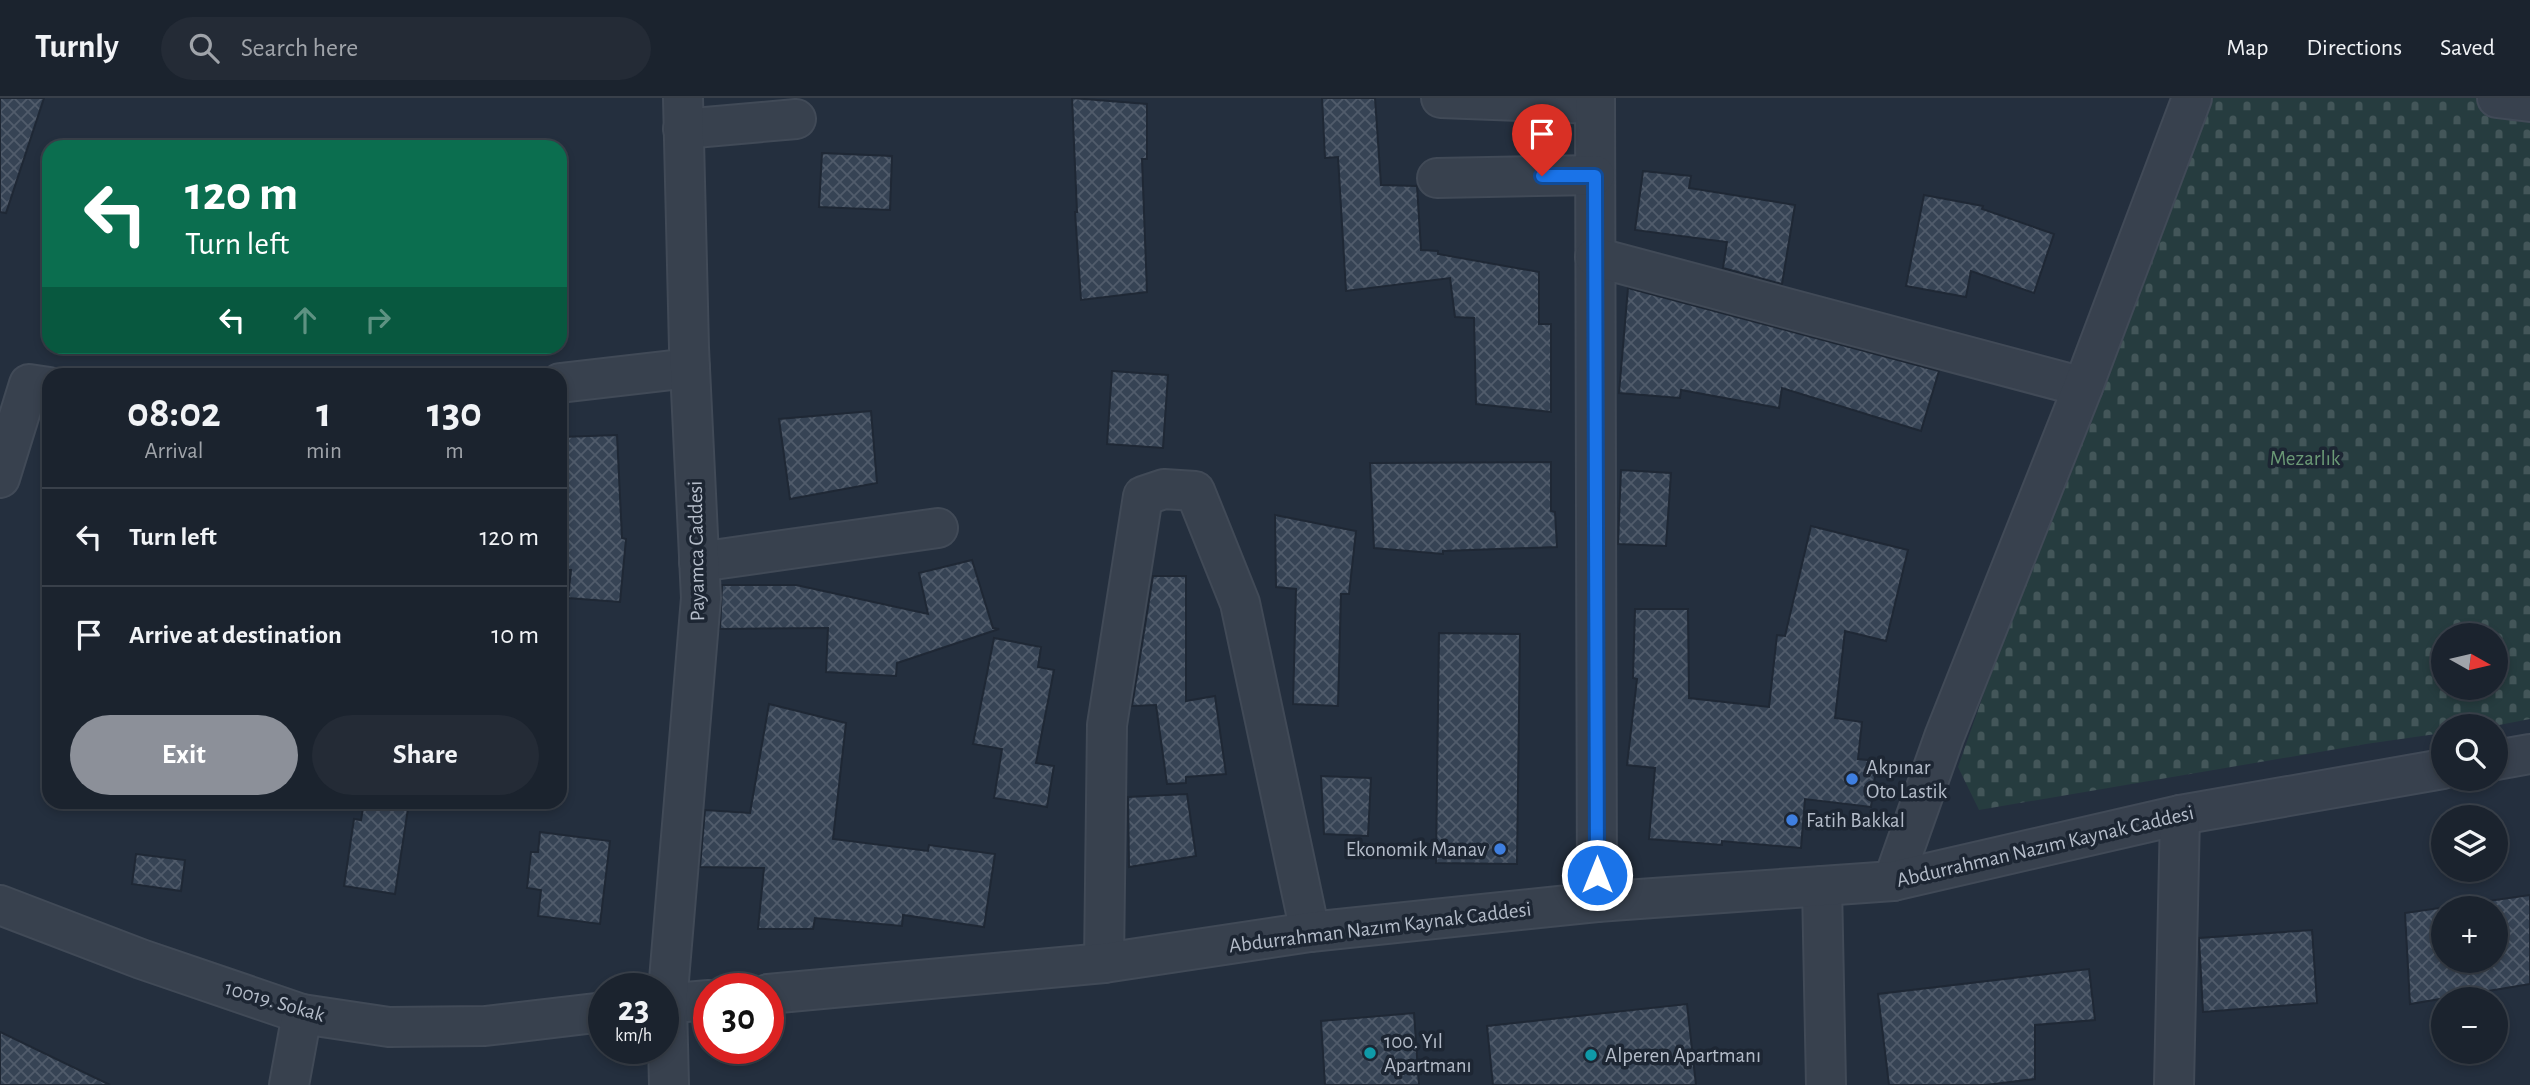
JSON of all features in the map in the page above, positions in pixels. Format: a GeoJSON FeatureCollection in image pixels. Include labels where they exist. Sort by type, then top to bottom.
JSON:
{"type":"FeatureCollection","features":[{"type":"Feature","properties":{"kind":"street"},"geometry":{"type":"LineString","coordinates":[[1441,98],[1595,101],[1597,902]]}},
{"type":"Feature","properties":{"kind":"street"},"geometry":{"type":"LineString","coordinates":[[1893,881],[1944,737],[2083,387],[2192,98]]}},
{"type":"Feature","properties":{"kind":"street"},"geometry":{"type":"LineString","coordinates":[[2497,98],[2530,102]]}},
{"type":"Feature","properties":{"kind":"street"},"geometry":{"type":"LineString","coordinates":[[683,114],[796,119]]}},
{"type":"Feature","properties":{"kind":"street","name":"Payamca Caddesi"},"geometry":{"type":"LineString","coordinates":[[668,973],[701,598],[690,368],[683,114]]}},
{"type":"Feature","properties":{"kind":"street"},"geometry":{"type":"LineString","coordinates":[[1437,178],[1595,176]]}},
{"type":"Feature","properties":{"kind":"street"},"geometry":{"type":"LineString","coordinates":[[1595,257],[2083,387]]}},
{"type":"Feature","properties":{"kind":"street"},"geometry":{"type":"LineString","coordinates":[[567,382],[690,368]]}},
{"type":"Feature","properties":{"kind":"street"},"geometry":{"type":"LineString","coordinates":[[0,478],[29,384],[42,386]]}},
{"type":"Feature","properties":{"kind":"street"},"geometry":{"type":"LineString","coordinates":[[1104,964],[1107,724],[1143,496],[1164,489],[1195,491],[1240,603],[1310,932]]}},
{"type":"Feature","properties":{"kind":"street"},"geometry":{"type":"LineString","coordinates":[[699,562],[938,528]]}},
{"type":"Feature","properties":{"kind":"street"},"geometry":{"type":"LineString","coordinates":[[2508,758],[2530,754]]}},
{"type":"Feature","properties":{"kind":"street","name":"Abdurrahman Nazım Kaynak Caddesi"},"geometry":{"type":"LineString","coordinates":[[784,993],[1104,964],[1310,932],[1597,902],[1893,881],[2180,815],[2431,771]]}},
{"type":"Feature","properties":{"kind":"street"},"geometry":{"type":"LineString","coordinates":[[2174,1085],[2180,815]]}},
{"type":"Feature","properties":{"kind":"street"},"geometry":{"type":"LineString","coordinates":[[1822,886],[1826,1085]]}},
{"type":"Feature","properties":{"kind":"street","name":"10019. Sokak"},"geometry":{"type":"LineString","coordinates":[[0,905],[141,959],[302,1014],[389,1027],[485,1026],[588,1014]]}},
{"type":"Feature","properties":{"kind":"street"},"geometry":{"type":"LineString","coordinates":[[289,1085],[302,1014]]}},
{"type":"Feature","properties":{"kind":"street","name":"Payamca Caddesi"},"geometry":{"type":"LineString","coordinates":[[668,1064],[669,1085]]}},
{"type":"Feature","properties":{"kind":"green space","name":"Mezarlık"},"geometry":{"type":"Polygon","coordinates":[[[2193,98],[2497,98],[2530,102],[2530,719],[2508,723],[2508,714],[2431,714],[2431,735],[1979,810],[1958,767],[2193,98]]]}},
{"type":"Feature","properties":{"kind":"building"},"geometry":{"type":"Polygon","coordinates":[[[0,98],[44,98],[6,213],[0,212],[0,98]]]}},
{"type":"Feature","properties":{"kind":"building"},"geometry":{"type":"Polygon","coordinates":[[[1072,98],[1147,104],[1147,159],[1142,159],[1147,292],[1081,300],[1072,98]]]}},
{"type":"Feature","properties":{"kind":"building"},"geometry":{"type":"Polygon","coordinates":[[[1322,98],[1375,98],[1381,185],[1417,186],[1421,250],[1438,251],[1438,254],[1539,272],[1539,324],[1551,324],[1551,412],[1476,404],[1474,318],[1455,317],[1450,278],[1346,291],[1338,157],[1325,158],[1322,98]]]}},
{"type":"Feature","properties":{"kind":"building"},"geometry":{"type":"Polygon","coordinates":[[[822,153],[892,156],[890,210],[819,207],[822,153]]]}},
{"type":"Feature","properties":{"kind":"building"},"geometry":{"type":"Polygon","coordinates":[[[1643,171],[1691,176],[1689,188],[1795,205],[1782,284],[1723,268],[1727,242],[1635,230],[1643,171]]]}},
{"type":"Feature","properties":{"kind":"building"},"geometry":{"type":"Polygon","coordinates":[[[1924,195],[1983,206],[1982,209],[2054,234],[2034,293],[1971,271],[1966,297],[1906,286],[1924,195]]]}},
{"type":"Feature","properties":{"kind":"building"},"geometry":{"type":"Polygon","coordinates":[[[1628,288],[1939,371],[1921,431],[1782,388],[1779,408],[1681,390],[1680,398],[1619,393],[1628,288]]]}},
{"type":"Feature","properties":{"kind":"building"},"geometry":{"type":"Polygon","coordinates":[[[1112,371],[1168,375],[1163,448],[1107,444],[1112,371]]]}},
{"type":"Feature","properties":{"kind":"building"},"geometry":{"type":"Polygon","coordinates":[[[871,411],[877,483],[790,499],[779,419],[871,411]]]}},
{"type":"Feature","properties":{"kind":"building"},"geometry":{"type":"Polygon","coordinates":[[[617,435],[622,538],[626,539],[620,602],[568,598],[571,570],[567,570],[567,437],[617,435]]]}},
{"type":"Feature","properties":{"kind":"building"},"geometry":{"type":"Polygon","coordinates":[[[1551,462],[1551,511],[1555,512],[1557,547],[1443,551],[1443,554],[1374,548],[1370,463],[1551,462]]]}},
{"type":"Feature","properties":{"kind":"building"},"geometry":{"type":"Polygon","coordinates":[[[1621,470],[1671,473],[1666,546],[1618,544],[1621,470]]]}},
{"type":"Feature","properties":{"kind":"building"},"geometry":{"type":"Polygon","coordinates":[[[1275,515],[1356,531],[1349,594],[1341,594],[1338,706],[1293,704],[1296,589],[1276,587],[1275,515]]]}},
{"type":"Feature","properties":{"kind":"building"},"geometry":{"type":"Polygon","coordinates":[[[1811,526],[1908,550],[1886,641],[1845,631],[1835,718],[1862,722],[1858,759],[1877,761],[1871,807],[1805,799],[1801,848],[1722,841],[1722,845],[1649,839],[1655,768],[1627,765],[1637,679],[1633,678],[1635,609],[1688,609],[1689,698],[1769,707],[1777,635],[1785,636],[1811,526]]]}},
{"type":"Feature","properties":{"kind":"building"},"geometry":{"type":"Polygon","coordinates":[[[972,560],[993,628],[999,629],[897,663],[896,676],[826,672],[828,628],[720,629],[722,585],[796,585],[928,614],[919,573],[972,560]]]}},
{"type":"Feature","properties":{"kind":"building"},"geometry":{"type":"Polygon","coordinates":[[[1153,576],[1186,576],[1186,701],[1215,696],[1226,774],[1186,777],[1186,783],[1167,784],[1156,705],[1132,706],[1153,576]]]}},
{"type":"Feature","properties":{"kind":"building"},"geometry":{"type":"Polygon","coordinates":[[[1439,633],[1520,634],[1517,864],[1436,863],[1439,633]]]}},
{"type":"Feature","properties":{"kind":"building"},"geometry":{"type":"Polygon","coordinates":[[[994,638],[1041,647],[1038,667],[1054,670],[1036,763],[1054,766],[1047,807],[994,798],[1002,749],[973,744],[994,638]]]}},
{"type":"Feature","properties":{"kind":"building"},"geometry":{"type":"Polygon","coordinates":[[[769,704],[846,723],[833,839],[928,851],[929,845],[995,854],[984,927],[903,915],[902,926],[815,918],[813,929],[758,929],[764,868],[700,867],[705,810],[750,813],[769,704]]]}},
{"type":"Feature","properties":{"kind":"building"},"geometry":{"type":"Polygon","coordinates":[[[1321,776],[1371,778],[1368,836],[1324,834],[1321,776]]]}},
{"type":"Feature","properties":{"kind":"building"},"geometry":{"type":"Polygon","coordinates":[[[1187,794],[1196,856],[1129,867],[1128,797],[1187,794]]]}},
{"type":"Feature","properties":{"kind":"building"},"geometry":{"type":"Polygon","coordinates":[[[363,809],[408,809],[395,894],[344,886],[354,819],[361,820],[363,809]]]}},
{"type":"Feature","properties":{"kind":"building"},"geometry":{"type":"Polygon","coordinates":[[[540,832],[610,841],[600,924],[538,916],[541,890],[527,888],[531,852],[538,852],[540,832]]]}},
{"type":"Feature","properties":{"kind":"building"},"geometry":{"type":"Polygon","coordinates":[[[136,854],[185,860],[181,891],[132,884],[136,854]]]}},
{"type":"Feature","properties":{"kind":"building"},"geometry":{"type":"Polygon","coordinates":[[[2530,895],[2530,984],[2508,988],[2431,987],[2431,1000],[2410,1004],[2405,913],[2431,909],[2431,973],[2508,973],[2508,898],[2530,895]]]}},
{"type":"Feature","properties":{"kind":"building"},"geometry":{"type":"Polygon","coordinates":[[[2312,930],[2317,1003],[2203,1012],[2199,938],[2312,930]]]}},
{"type":"Feature","properties":{"kind":"building"},"geometry":{"type":"Polygon","coordinates":[[[2089,969],[2095,1020],[2035,1025],[2035,1079],[1986,1085],[1889,1085],[1878,994],[2089,969]]]}},
{"type":"Feature","properties":{"kind":"building","name":"Alperen Apartmanı"},"geometry":{"type":"Polygon","coordinates":[[[1687,1004],[1696,1085],[1493,1085],[1487,1026],[1687,1004]]]}},
{"type":"Feature","properties":{"kind":"building","name":"100. Yıl Apartmanı"},"geometry":{"type":"Polygon","coordinates":[[[1414,1013],[1419,1085],[1325,1085],[1321,1021],[1414,1013]]]}},
{"type":"Feature","properties":{"kind":"building"},"geometry":{"type":"Polygon","coordinates":[[[0,1032],[110,1085],[0,1085],[0,1032]]]}},
{"type":"Feature","properties":{"kind":"place","name":"Akpınar Oto Lastik"},"geometry":{"type":"Point","coordinates":[1852,779]}},
{"type":"Feature","properties":{"kind":"place","name":"Fatih Bakkal"},"geometry":{"type":"Point","coordinates":[1792,820]}},
{"type":"Feature","properties":{"kind":"place","name":"Ekonomik Manav"},"geometry":{"type":"Point","coordinates":[1500,849]}},
{"type":"Feature","properties":{"kind":"place","name":"100. Yıl Apartmanı"},"geometry":{"type":"Point","coordinates":[1370,1053]}},
{"type":"Feature","properties":{"kind":"place","name":"Alperen Apartmanı"},"geometry":{"type":"Point","coordinates":[1591,1055]}},
{"type":"Feature","properties":{"kind":"route"},"geometry":{"type":"LineString","coordinates":[[1542,176],[1595,176],[1597,875]]}}]}
